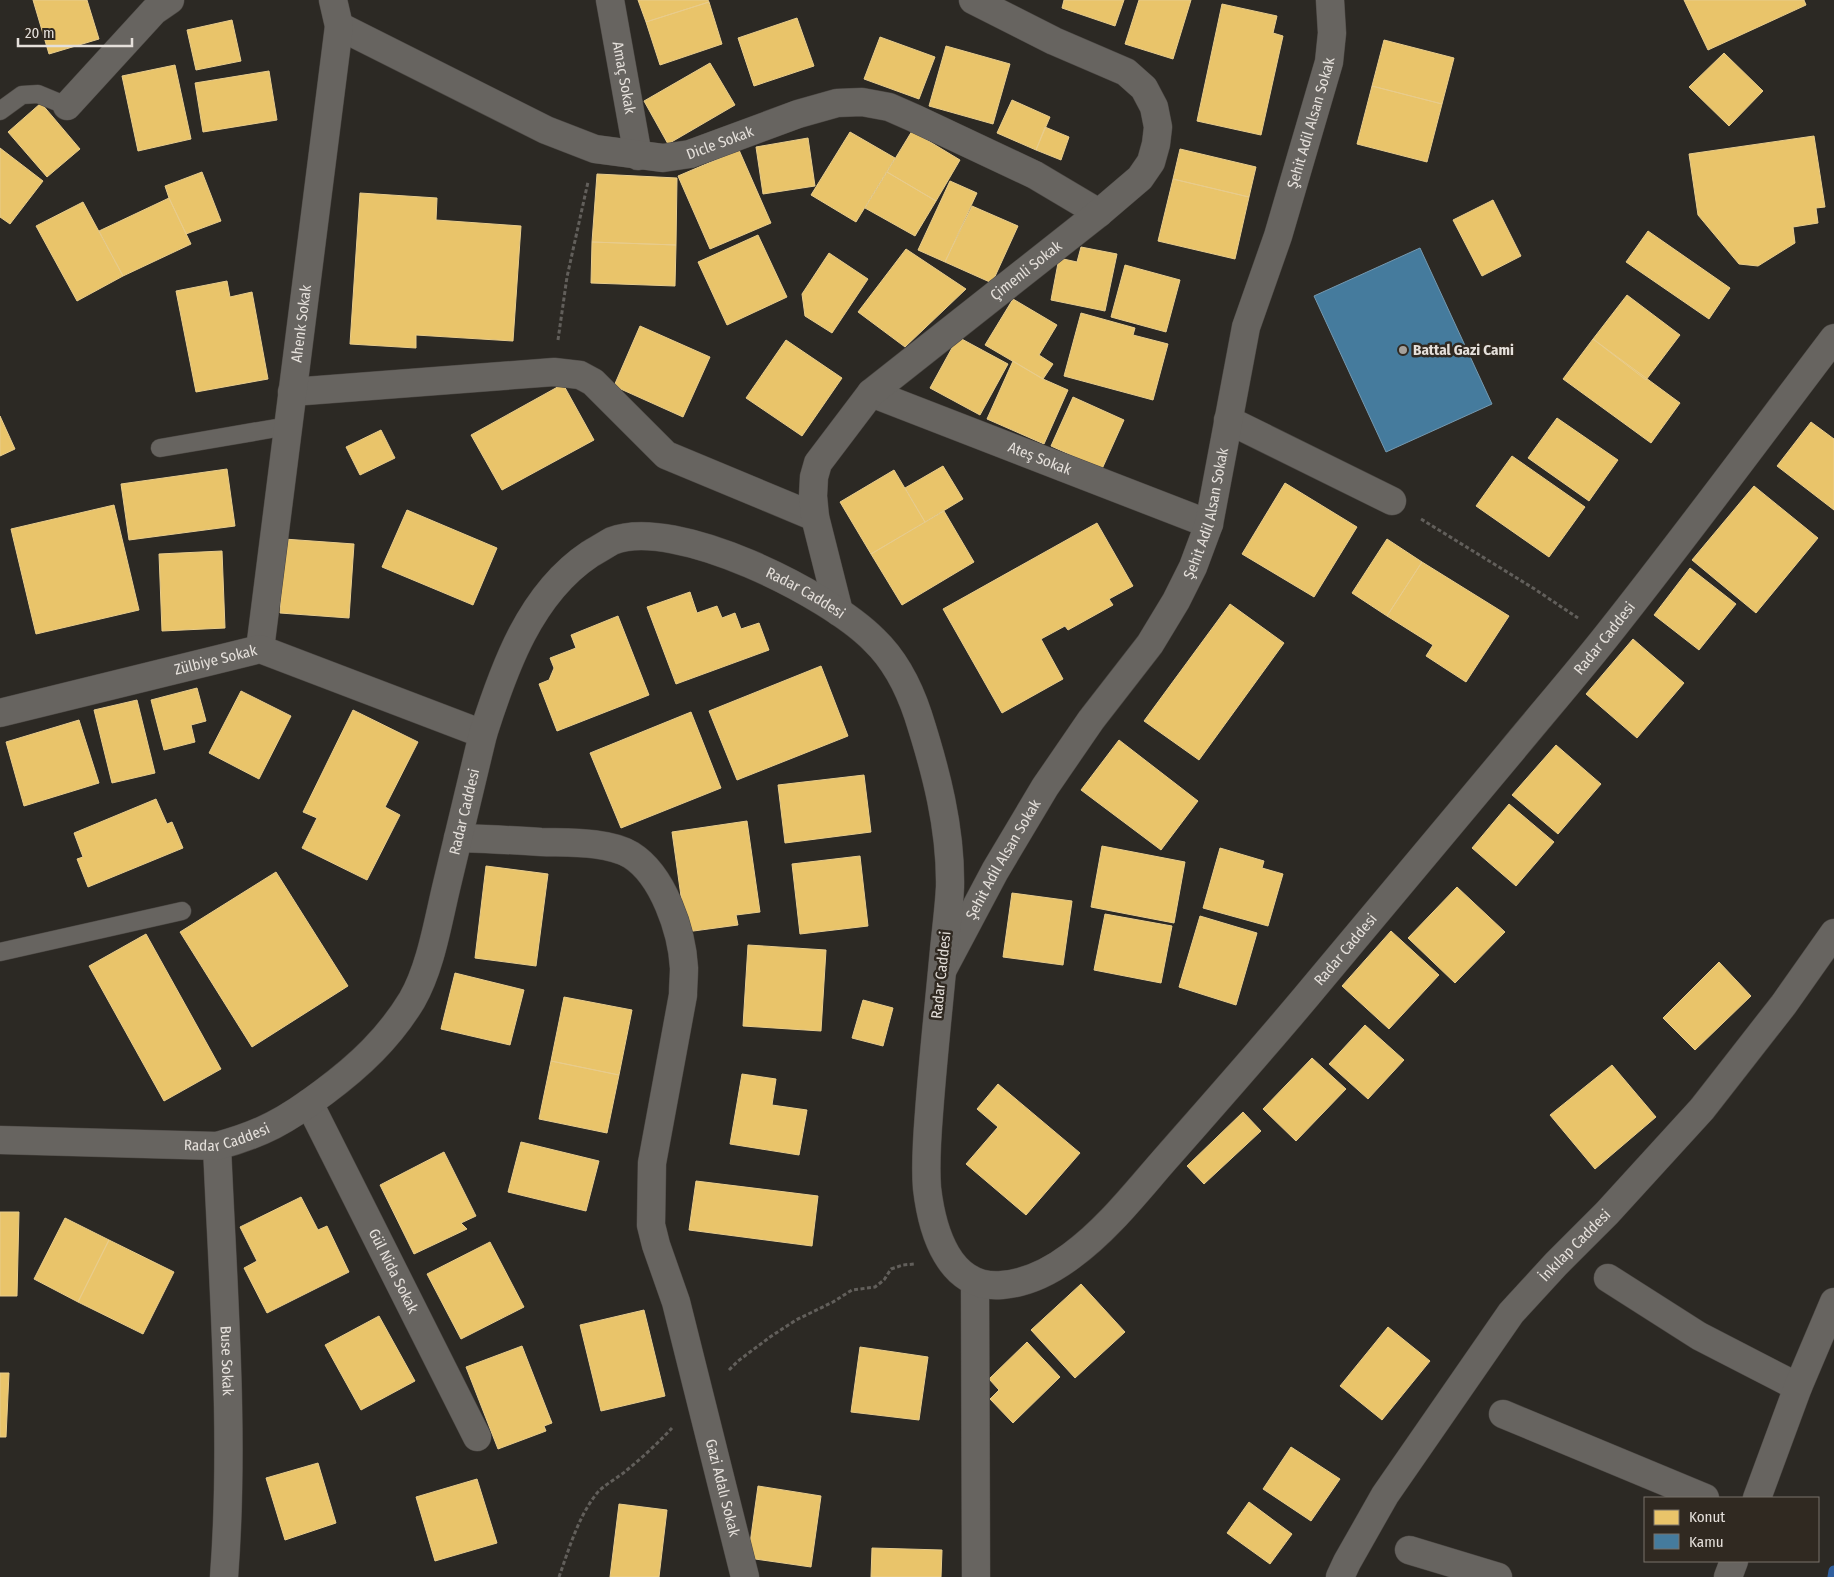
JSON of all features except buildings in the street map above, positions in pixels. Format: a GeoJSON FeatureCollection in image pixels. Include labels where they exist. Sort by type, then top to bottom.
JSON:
{"type":"FeatureCollection","features":[{"type":"Feature","properties":{"kind":"street"},"geometry":{"type":"LineString","coordinates":[[67,106],[154,11],[170,0]]}},
{"type":"Feature","properties":{"kind":"street","name":"Ahenk Sokak"},"geometry":{"type":"LineString","coordinates":[[260,649],[339,26],[333,0]]}},
{"type":"Feature","properties":{"kind":"street","name":"Amaç Sokak"},"geometry":{"type":"LineString","coordinates":[[610,0],[638,156]]}},
{"type":"Feature","properties":{"kind":"street","name":"Çimenli Sokak"},"geometry":{"type":"LineString","coordinates":[[839,612],[815,517],[813,496],[814,478],[818,462],[871,393],[1100,213],[1140,178],[1151,162],[1156,144],[1158,127],[1154,107],[1144,88],[1126,72],[1054,41],[973,0]]}},
{"type":"Feature","properties":{"kind":"street","name":"Şehit Adil Alsan Sokak"},"geometry":{"type":"LineString","coordinates":[[943,968],[995,871],[1045,787],[1091,720],[1156,635],[1193,567],[1209,524],[1246,327],[1278,236],[1329,62],[1332,33],[1330,0]]}},
{"type":"Feature","properties":{"kind":"street","name":"Dicle Sokak"},"geometry":{"type":"LineString","coordinates":[[339,26],[546,130],[594,149],[663,158],[690,154],[798,114],[837,103],[862,102],[889,107],[970,144],[1035,175],[1100,213]]}},
{"type":"Feature","properties":{"kind":"street","name":"Radar Caddesi"},"geometry":{"type":"LineString","coordinates":[[0,1140],[217,1146],[245,1138],[280,1123],[309,1103],[369,1055],[394,1027],[413,998],[431,952],[483,734],[514,648],[542,602],[562,577],[585,558],[611,541],[639,535],[681,540],[719,551],[783,580],[839,612],[872,637],[890,657],[902,679],[915,706],[941,791],[947,830],[950,887],[933,1062],[926,1159],[930,1209],[938,1239],[950,1260],[962,1274],[975,1283],[995,1287],[1019,1283],[1042,1274],[1070,1257],[1098,1232],[1250,1063],[1606,637],[1834,338]]}},
{"type":"Feature","properties":{"kind":"street"},"geometry":{"type":"LineString","coordinates":[[292,392],[554,372],[580,375],[593,382],[666,455],[815,517]]}},
{"type":"Feature","properties":{"kind":"street","name":"Ateş Sokak"},"geometry":{"type":"LineString","coordinates":[[871,393],[1209,524]]}},
{"type":"Feature","properties":{"kind":"street"},"geometry":{"type":"LineString","coordinates":[[1228,420],[1392,501]]}},
{"type":"Feature","properties":{"kind":"street","name":"Zülbiye Sokak"},"geometry":{"type":"LineString","coordinates":[[0,713],[260,649],[483,734]]}},
{"type":"Feature","properties":{"kind":"street","name":"Gazi Adalı Sokak"},"geometry":{"type":"LineString","coordinates":[[458,838],[587,844],[611,848],[630,854],[647,869],[663,893],[678,930],[684,968],[683,995],[652,1163],[651,1225],[676,1302],[745,1577]]}},
{"type":"Feature","properties":{"kind":"street","name":"İnkılap Caddesi"},"geometry":{"type":"LineString","coordinates":[[1340,1577],[1385,1495],[1511,1313],[1607,1213],[1702,1109],[1784,1004],[1834,933]]}},
{"type":"Feature","properties":{"kind":"street","name":"Gül Nida Sokak"},"geometry":{"type":"LineString","coordinates":[[309,1103],[477,1437]]}},
{"type":"Feature","properties":{"kind":"street","name":"Buse Sokak"},"geometry":{"type":"LineString","coordinates":[[217,1146],[229,1464],[228,1524],[224,1577]]}},
{"type":"Feature","properties":{"kind":"street"},"geometry":{"type":"LineString","coordinates":[[1608,1278],[1699,1336],[1798,1387]]}},
{"type":"Feature","properties":{"kind":"street"},"geometry":{"type":"LineString","coordinates":[[975,1283],[976,1577]]}},
{"type":"Feature","properties":{"kind":"street"},"geometry":{"type":"LineString","coordinates":[[1757,1497],[1798,1387],[1834,1302]]}},
{"type":"Feature","properties":{"kind":"street"},"geometry":{"type":"LineString","coordinates":[[1503,1414],[1703,1497]]}},
{"type":"Feature","properties":{"kind":"street"},"geometry":{"type":"LineString","coordinates":[[1409,1550],[1498,1577]]}},
{"type":"Feature","properties":{"kind":"street"},"geometry":{"type":"LineString","coordinates":[[1728,1577],[1734,1562]]}},
{"type":"Feature","properties":{"kind":"lane"},"geometry":{"type":"LineString","coordinates":[[0,111],[22,95],[30,94],[38,94],[67,106]]}},
{"type":"Feature","properties":{"kind":"lane"},"geometry":{"type":"LineString","coordinates":[[160,448],[288,426]]}},
{"type":"Feature","properties":{"kind":"lane"},"geometry":{"type":"LineString","coordinates":[[0,952],[182,910]]}},
{"type":"Feature","properties":{"kind":"path"},"geometry":{"type":"LineString","coordinates":[[554,372],[567,277],[594,149]]}},
{"type":"Feature","properties":{"kind":"path"},"geometry":{"type":"LineString","coordinates":[[1392,501],[1533,588],[1606,637]]}},
{"type":"Feature","properties":{"kind":"path"},"geometry":{"type":"LineString","coordinates":[[559,1577],[574,1535],[588,1506],[598,1492],[626,1472],[651,1450],[738,1361],[770,1336],[796,1320],[833,1302],[852,1290],[875,1287],[884,1280],[892,1269],[903,1265],[950,1260]]}},
{"type":"Feature","properties":{"kind":"waterway"},"geometry":{"type":"LineString","coordinates":[[1833,1577],[1834,1571]]}},
{"type":"Feature","properties":{"kind":"place","name":"Battal Gazi Cami"},"geometry":{"type":"Point","coordinates":[1403,350]}}]}
